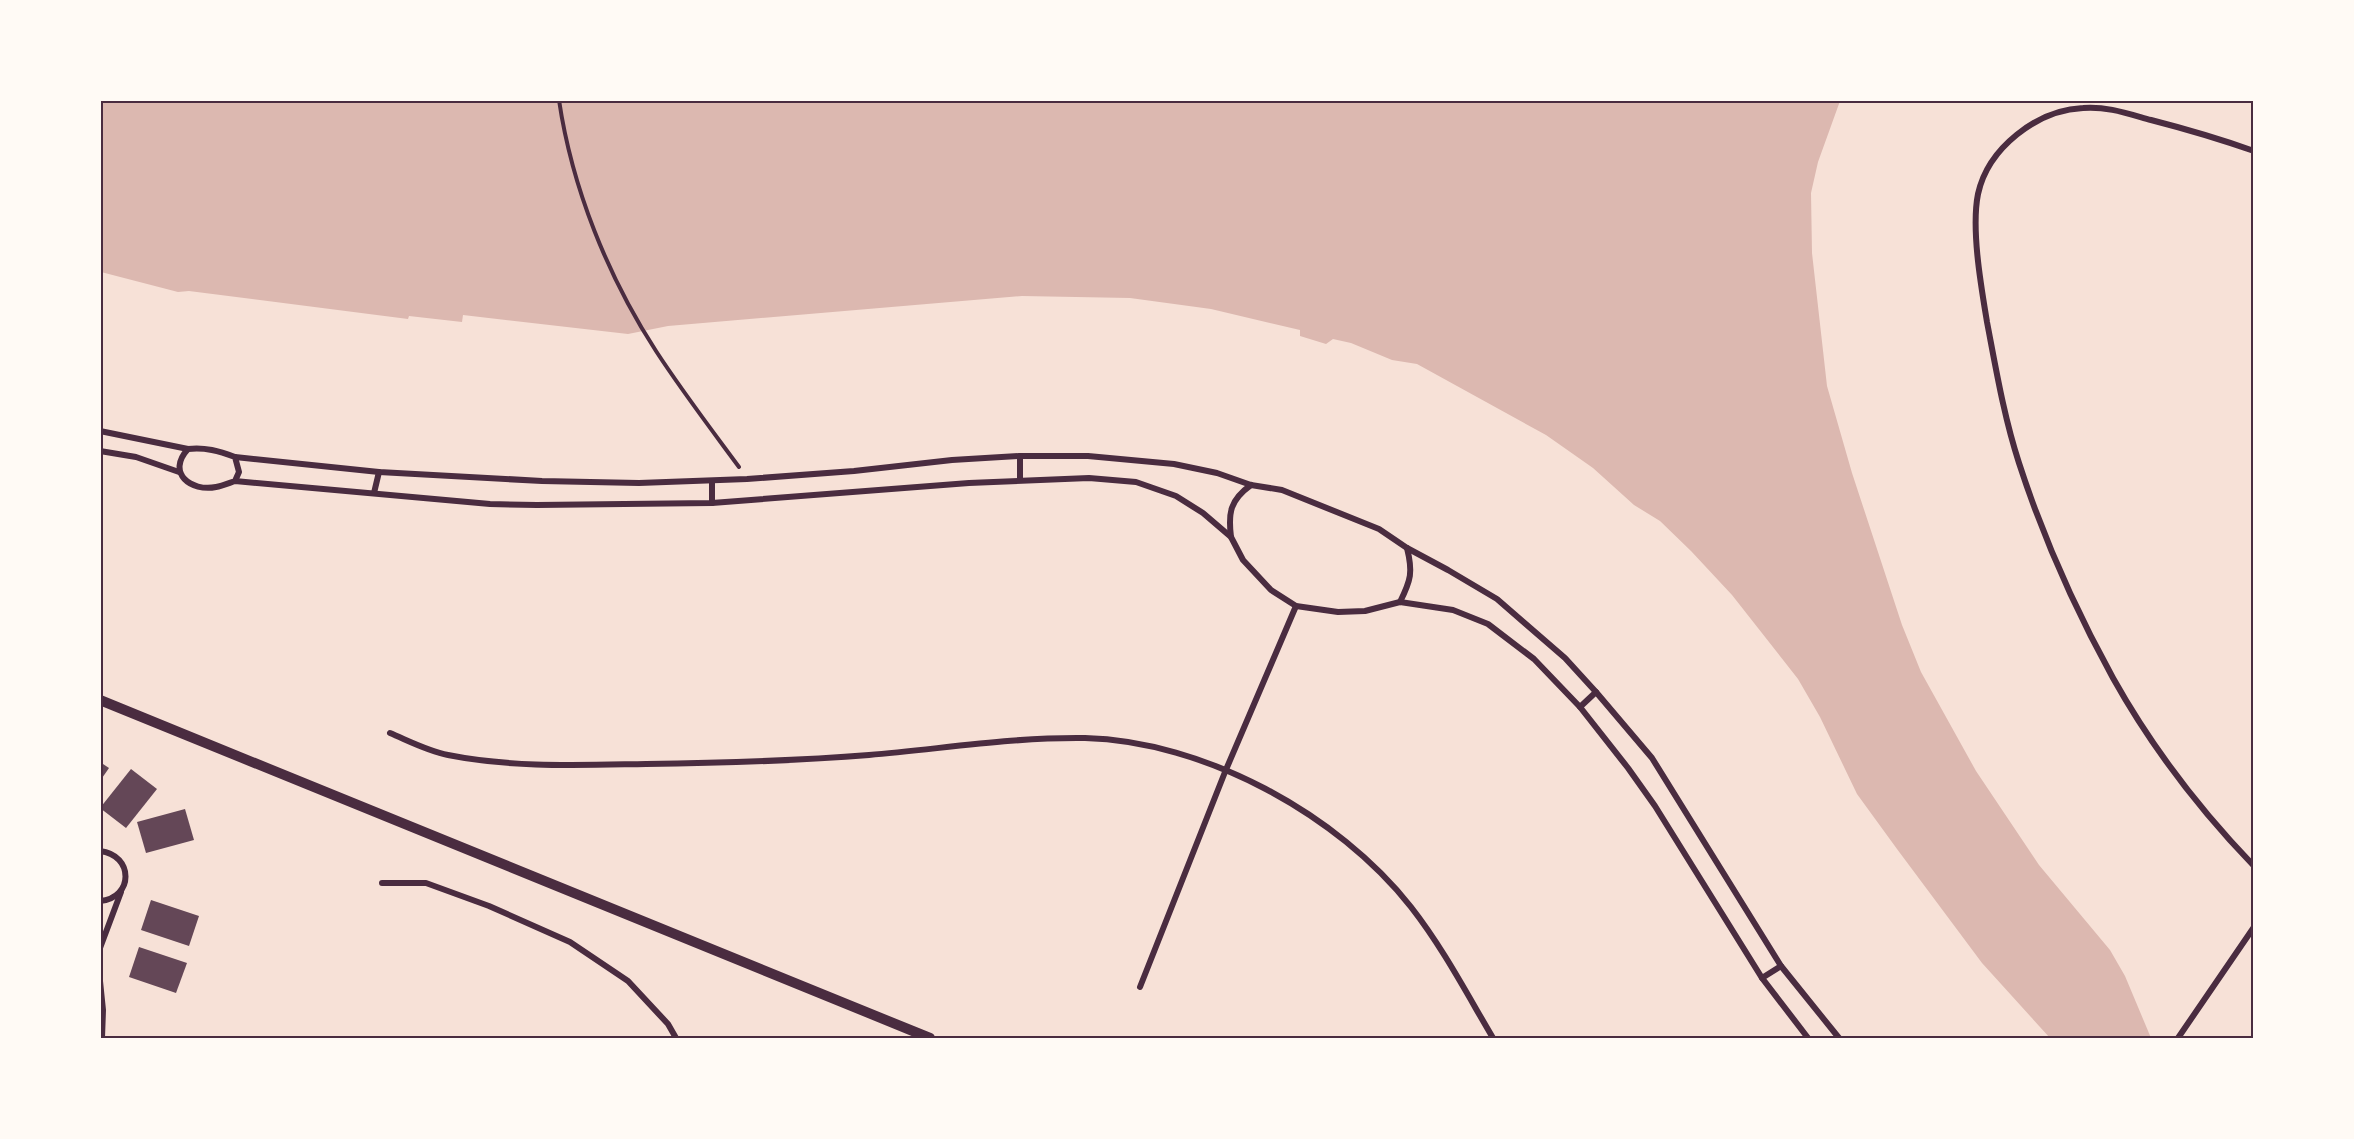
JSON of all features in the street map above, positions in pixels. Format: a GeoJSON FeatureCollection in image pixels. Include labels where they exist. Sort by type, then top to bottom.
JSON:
{"type":"FeatureCollection","features":[{"type":"Feature","properties":{"kind":"street"},"geometry":{"type":"LineString","coordinates":[[2253,150],[2206,134],[2107,108],[2081,107],[2056,113],[2010,140],[1989,165],[1978,193],[1977,214],[1983,297],[1999,387],[2018,460],[2044,536],[2075,605],[2114,680],[2160,753],[2216,826],[2253,866]]}},
{"type":"Feature","properties":{"kind":"street"},"geometry":{"type":"LineString","coordinates":[[100,431],[188,449],[201,447],[236,457],[379,472],[639,483],[747,479],[854,471],[952,460],[1020,456],[1088,456],[1174,464],[1217,473],[1251,485],[1282,490],[1379,529],[1407,548],[1497,599],[1565,658],[1652,758],[1781,966],[1839,1038]]}},
{"type":"Feature","properties":{"kind":"street"},"geometry":{"type":"LineString","coordinates":[[179,472],[178,464],[188,449]]}},
{"type":"Feature","properties":{"kind":"street"},"geometry":{"type":"LineString","coordinates":[[100,451],[136,457],[179,472],[187,481],[199,486],[217,487],[235,481],[525,505],[712,503],[1020,479],[1089,478],[1136,482],[1176,496],[1203,513],[1231,537]]}},
{"type":"Feature","properties":{"kind":"street"},"geometry":{"type":"LineString","coordinates":[[1020,456],[1020,479]]}},
{"type":"Feature","properties":{"kind":"street"},"geometry":{"type":"LineString","coordinates":[[235,481],[239,472],[236,457]]}},
{"type":"Feature","properties":{"kind":"street"},"geometry":{"type":"LineString","coordinates":[[374,492],[379,472]]}},
{"type":"Feature","properties":{"kind":"street"},"geometry":{"type":"LineString","coordinates":[[712,480],[712,503]]}},
{"type":"Feature","properties":{"kind":"street"},"geometry":{"type":"LineString","coordinates":[[1251,485],[1238,495],[1228,518],[1231,537],[1243,560],[1271,590],[1296,606],[1338,612],[1365,610],[1400,602],[1453,610],[1488,624],[1534,659],[1580,707],[1628,768],[1655,806],[1762,978],[1808,1038]]}},
{"type":"Feature","properties":{"kind":"street"},"geometry":{"type":"LineString","coordinates":[[1400,602],[1410,582],[1412,567],[1407,548]]}},
{"type":"Feature","properties":{"kind":"street"},"geometry":{"type":"LineString","coordinates":[[1140,987],[1225,771],[1296,606]]}},
{"type":"Feature","properties":{"kind":"street"},"geometry":{"type":"LineString","coordinates":[[1580,707],[1596,692]]}},
{"type":"Feature","properties":{"kind":"street"},"geometry":{"type":"LineString","coordinates":[[100,700],[930,1038]]}},
{"type":"Feature","properties":{"kind":"street"},"geometry":{"type":"LineString","coordinates":[[390,734],[447,755],[512,763],[771,762],[872,755],[1029,739],[1089,738],[1186,755],[1264,788],[1310,814],[1352,845],[1410,906],[1435,940],[1493,1038]]}},
{"type":"Feature","properties":{"kind":"street"},"geometry":{"type":"LineString","coordinates":[[100,948],[126,875],[116,855],[101,850]]}},
{"type":"Feature","properties":{"kind":"street"},"geometry":{"type":"LineString","coordinates":[[382,883],[426,883],[489,906],[570,942],[628,981],[682,1038]]}},
{"type":"Feature","properties":{"kind":"street"},"geometry":{"type":"LineString","coordinates":[[100,901],[110,900],[122,890]]}},
{"type":"Feature","properties":{"kind":"street"},"geometry":{"type":"LineString","coordinates":[[2178,1038],[2253,927]]}},
{"type":"Feature","properties":{"kind":"street"},"geometry":{"type":"LineString","coordinates":[[1762,978],[1781,966]]}},
{"type":"Feature","properties":{"kind":"street"},"geometry":{"type":"LineString","coordinates":[[100,981],[104,1010],[102,1038]]}},
{"type":"Feature","properties":{"kind":"street"},"geometry":{"type":"LineString","coordinates":[[668,1024],[676,1038]]}},
{"type":"Feature","properties":{"kind":"path"},"geometry":{"type":"LineString","coordinates":[[559,100],[568,147],[593,226],[618,284],[656,351],[747,479]]}},
{"type":"Feature","properties":{"kind":"shaded area"},"geometry":{"type":"Polygon","coordinates":[[[100,101],[1840,101],[1818,162],[1811,193],[1812,253],[1827,386],[1852,473],[1902,625],[1921,672],[1976,771],[2039,865],[2110,950],[2125,976],[2151,1038],[2050,1038],[1982,963],[1897,849],[1857,794],[1820,717],[1798,679],[1732,595],[1691,551],[1660,521],[1634,505],[1593,468],[1546,435],[1417,364],[1392,360],[1351,343],[1333,339],[1326,344],[1300,336],[1300,330],[1211,309],[1130,298],[1022,296],[668,326],[628,334],[463,315],[462,322],[409,316],[408,319],[189,291],[178,292],[101,272],[100,101]]]}},
{"type":"Feature","properties":{"kind":"building"},"geometry":{"type":"Polygon","coordinates":[[[100,762],[109,768],[100,781],[100,762]]]}},
{"type":"Feature","properties":{"kind":"building"},"geometry":{"type":"Polygon","coordinates":[[[131,769],[157,789],[126,828],[100,808],[131,769]]]}},
{"type":"Feature","properties":{"kind":"building"},"geometry":{"type":"Polygon","coordinates":[[[185,809],[194,840],[146,853],[137,822],[185,809]]]}},
{"type":"Feature","properties":{"kind":"building"},"geometry":{"type":"Polygon","coordinates":[[[151,900],[199,916],[189,946],[141,930],[151,900]]]}},
{"type":"Feature","properties":{"kind":"building"},"geometry":{"type":"Polygon","coordinates":[[[139,947],[187,963],[176,993],[129,977],[139,947]]]}}]}
